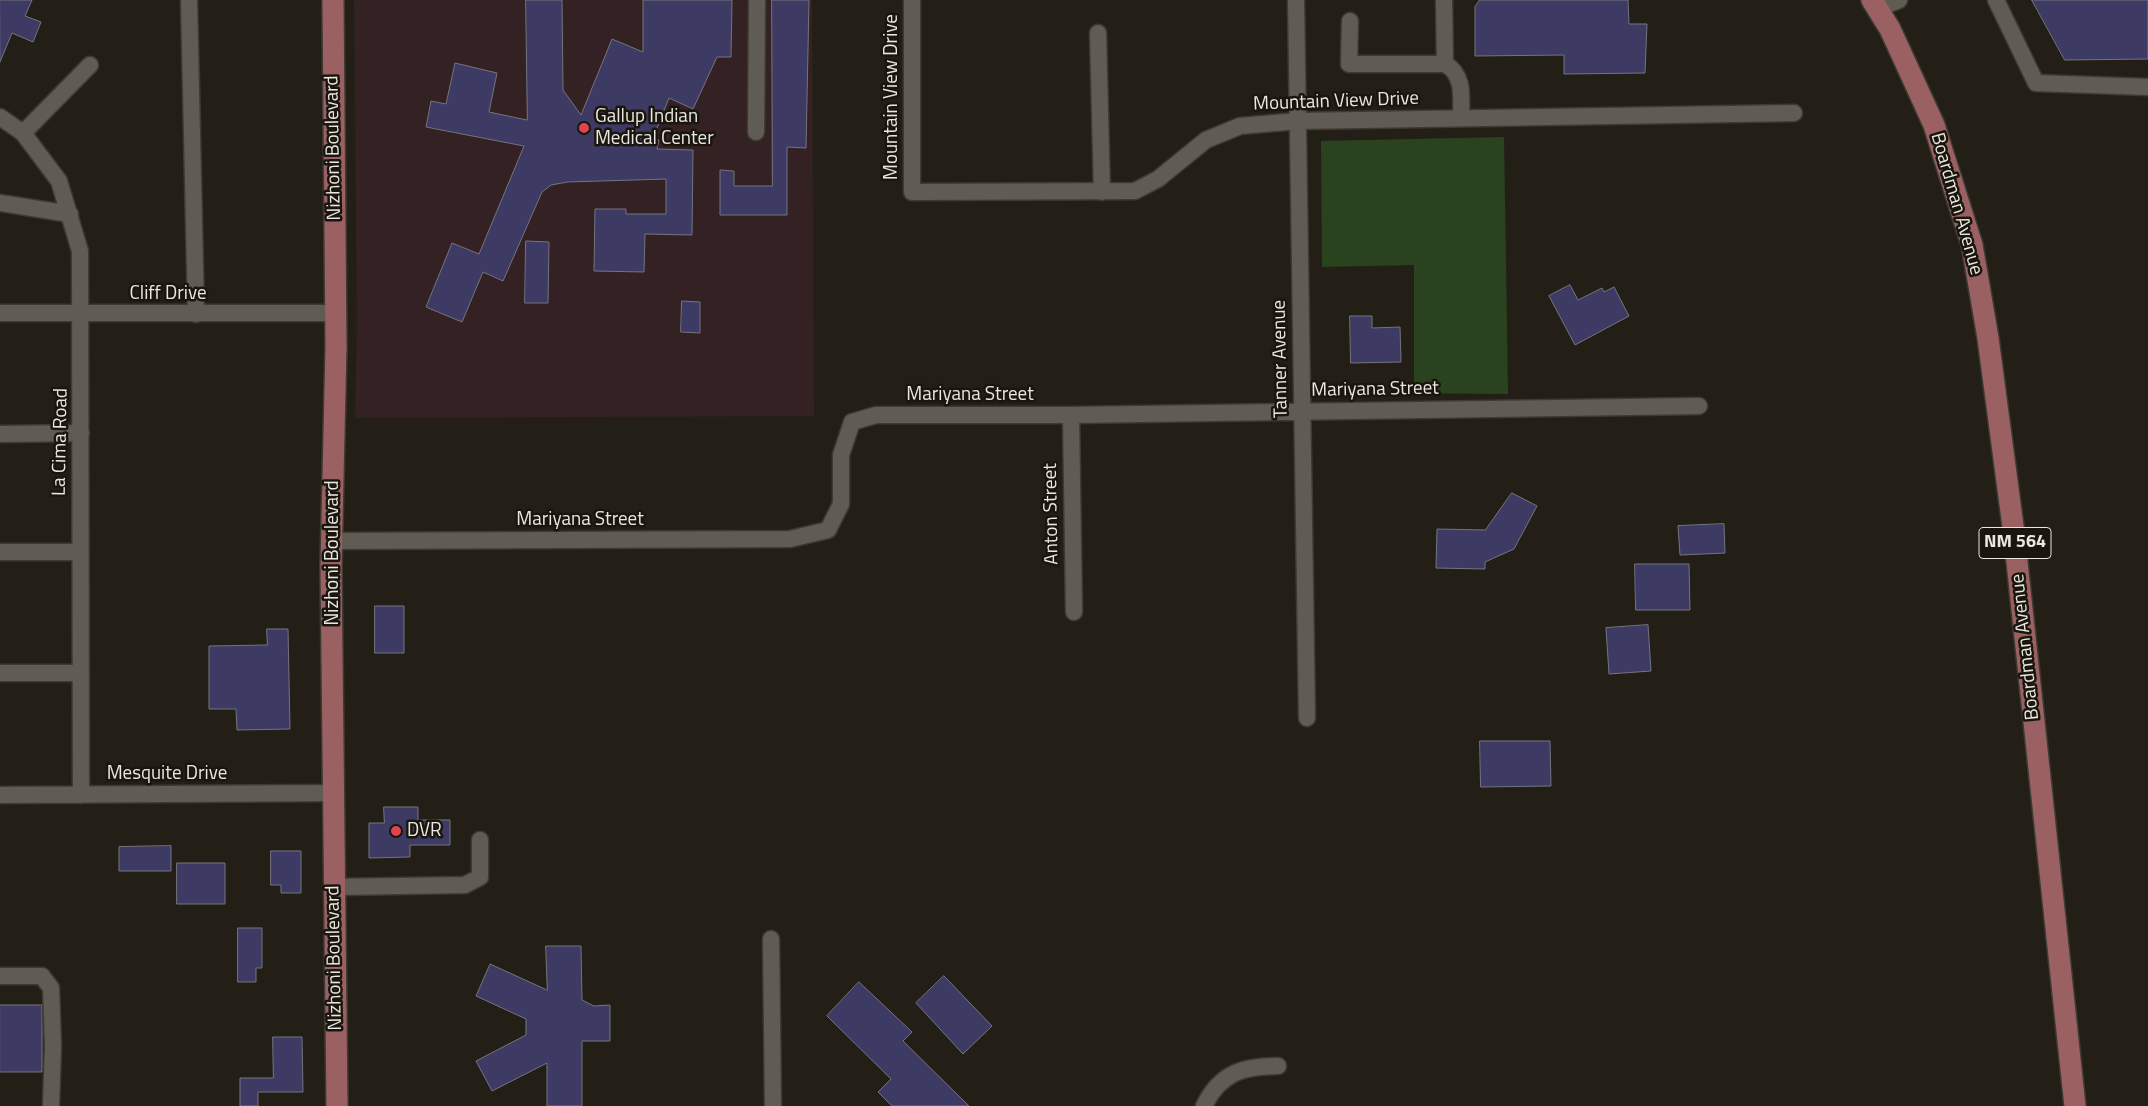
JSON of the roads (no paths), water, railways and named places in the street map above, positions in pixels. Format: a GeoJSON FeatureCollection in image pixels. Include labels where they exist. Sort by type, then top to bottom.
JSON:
{"type":"FeatureCollection","features":[{"type":"Feature","properties":{"kind":"main road","name":"Nizhoni Boulevard"},"geometry":{"type":"LineString","coordinates":[[333,0],[336,313],[331,541],[337,1106]]}},
{"type":"Feature","properties":{"kind":"main road","name":"Boardman Avenue"},"geometry":{"type":"LineString","coordinates":[[1875,5],[1890,28],[1934,125],[1972,245],[1988,338],[2014,534],[2075,1106]]}},
{"type":"Feature","properties":{"kind":"street"},"geometry":{"type":"LineString","coordinates":[[189,0],[196,314]]}},
{"type":"Feature","properties":{"kind":"street"},"geometry":{"type":"LineString","coordinates":[[756,132],[757,0]]}},
{"type":"Feature","properties":{"kind":"street","name":"Mountain View Drive"},"geometry":{"type":"LineString","coordinates":[[912,0],[912,192],[1135,191],[1158,179],[1206,140],[1240,126],[1298,121],[1794,113]]}},
{"type":"Feature","properties":{"kind":"street","name":"Tanner Avenue"},"geometry":{"type":"LineString","coordinates":[[1296,0],[1307,718]]}},
{"type":"Feature","properties":{"kind":"street"},"geometry":{"type":"LineString","coordinates":[[1444,0],[1445,64]]}},
{"type":"Feature","properties":{"kind":"street"},"geometry":{"type":"LineString","coordinates":[[1875,5],[1899,0]]}},
{"type":"Feature","properties":{"kind":"street"},"geometry":{"type":"LineString","coordinates":[[1996,0],[2036,83],[2148,87]]}},
{"type":"Feature","properties":{"kind":"street"},"geometry":{"type":"LineString","coordinates":[[1350,21],[1349,64],[1445,64],[1454,69],[1460,80],[1461,118]]}},
{"type":"Feature","properties":{"kind":"street"},"geometry":{"type":"LineString","coordinates":[[1098,33],[1102,192]]}},
{"type":"Feature","properties":{"kind":"street"},"geometry":{"type":"LineString","coordinates":[[23,133],[90,65]]}},
{"type":"Feature","properties":{"kind":"street","name":"La Cima Road"},"geometry":{"type":"LineString","coordinates":[[0,117],[23,133],[59,181],[80,251],[82,313],[80,552],[81,794]]}},
{"type":"Feature","properties":{"kind":"street"},"geometry":{"type":"LineString","coordinates":[[0,203],[70,214]]}},
{"type":"Feature","properties":{"kind":"street","name":"Cliff Drive"},"geometry":{"type":"LineString","coordinates":[[0,313],[336,313]]}},
{"type":"Feature","properties":{"kind":"street","name":"Mariyana Street"},"geometry":{"type":"LineString","coordinates":[[331,541],[790,539],[828,530],[841,504],[841,455],[852,422],[876,415],[1071,415],[1301,410],[1699,406]]}},
{"type":"Feature","properties":{"kind":"street","name":"Anton Street"},"geometry":{"type":"LineString","coordinates":[[1071,415],[1074,612]]}},
{"type":"Feature","properties":{"kind":"street"},"geometry":{"type":"LineString","coordinates":[[0,434],[81,433]]}},
{"type":"Feature","properties":{"kind":"street"},"geometry":{"type":"LineString","coordinates":[[0,552],[80,552]]}},
{"type":"Feature","properties":{"kind":"street"},"geometry":{"type":"LineString","coordinates":[[0,674],[81,673]]}},
{"type":"Feature","properties":{"kind":"street","name":"Mesquite Drive"},"geometry":{"type":"LineString","coordinates":[[0,794],[333,793]]}},
{"type":"Feature","properties":{"kind":"street"},"geometry":{"type":"LineString","coordinates":[[334,887],[465,885],[480,877],[480,840]]}},
{"type":"Feature","properties":{"kind":"street"},"geometry":{"type":"LineString","coordinates":[[771,939],[772,1106]]}},
{"type":"Feature","properties":{"kind":"street"},"geometry":{"type":"LineString","coordinates":[[0,976],[42,976],[51,988],[53,1046],[52,1106]]}},
{"type":"Feature","properties":{"kind":"street"},"geometry":{"type":"LineString","coordinates":[[1204,1106],[1212,1091],[1227,1077],[1245,1068],[1278,1066]]}},
{"type":"Feature","properties":{"kind":"place","name":"Gallup Indian Medical Center"},"geometry":{"type":"Point","coordinates":[584,128]}},
{"type":"Feature","properties":{"kind":"place","name":"DVR"},"geometry":{"type":"Point","coordinates":[396,831]}}]}
